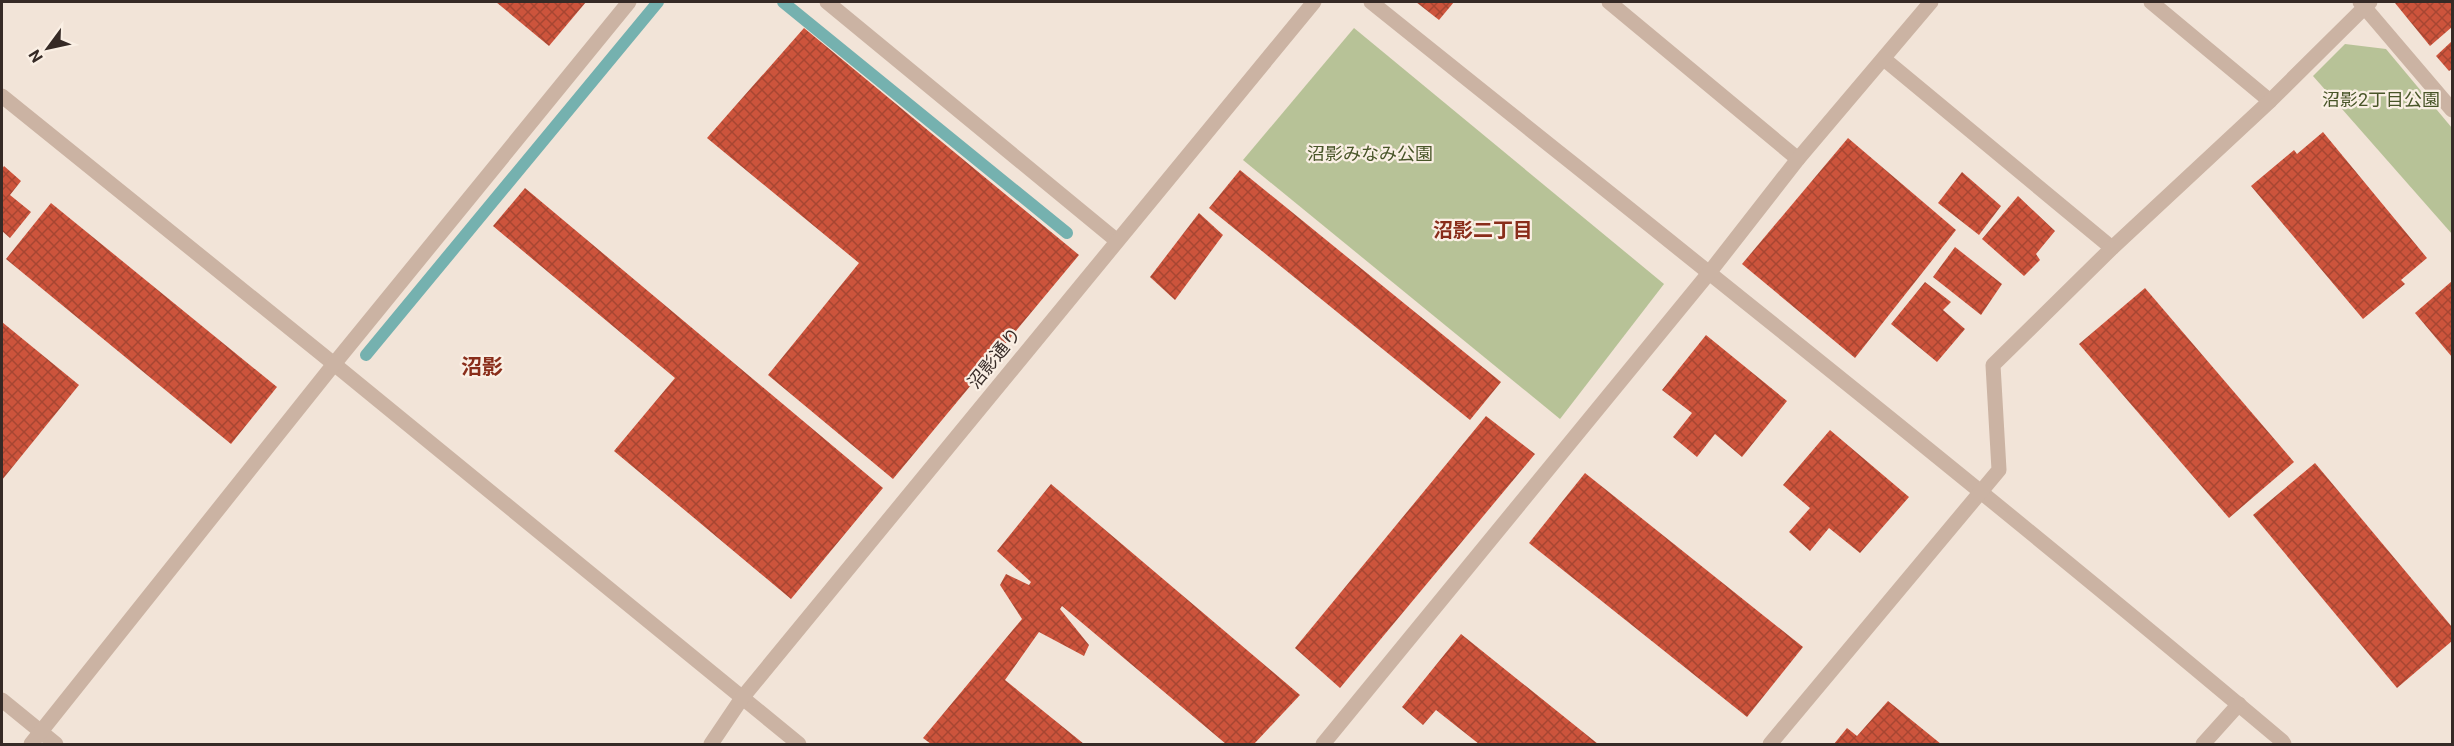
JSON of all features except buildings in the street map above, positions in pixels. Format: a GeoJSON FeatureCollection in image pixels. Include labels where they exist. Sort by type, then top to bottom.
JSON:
{"type":"FeatureCollection","features":[{"type":"Feature","properties":{"kind":"street"},"geometry":{"type":"LineString","coordinates":[[36,738],[334,364],[629,2]]}},
{"type":"Feature","properties":{"kind":"street"},"geometry":{"type":"LineString","coordinates":[[827,2],[1116,240]]}},
{"type":"Feature","properties":{"kind":"street","name":"沼影通り"},"geometry":{"type":"LineString","coordinates":[[711,744],[742,698],[1116,240],[1314,2]]}},
{"type":"Feature","properties":{"kind":"street"},"geometry":{"type":"LineString","coordinates":[[1371,2],[1982,491],[2284,744]]}},
{"type":"Feature","properties":{"kind":"street"},"geometry":{"type":"LineString","coordinates":[[1609,2],[1798,159]]}},
{"type":"Feature","properties":{"kind":"street"},"geometry":{"type":"LineString","coordinates":[[1323,744],[1709,273],[1798,159],[1931,2]]}},
{"type":"Feature","properties":{"kind":"street"},"geometry":{"type":"LineString","coordinates":[[2151,2],[2270,100]]}},
{"type":"Feature","properties":{"kind":"street"},"geometry":{"type":"LineString","coordinates":[[1770,744],[1999,470],[1994,365],[2112,248],[2270,100],[2365,3],[2452,110]]}},
{"type":"Feature","properties":{"kind":"street"},"geometry":{"type":"LineString","coordinates":[[1884,59],[2112,248]]}},
{"type":"Feature","properties":{"kind":"street"},"geometry":{"type":"LineString","coordinates":[[2,96],[799,744]]}},
{"type":"Feature","properties":{"kind":"street"},"geometry":{"type":"LineString","coordinates":[[2,700],[36,738],[56,744]]}},
{"type":"Feature","properties":{"kind":"street"},"geometry":{"type":"LineString","coordinates":[[2203,744],[2239,704]]}},
{"type":"Feature","properties":{"kind":"green space","name":"沼影みなみ公園"},"geometry":{"type":"Polygon","coordinates":[[[1354,28],[1664,284],[1560,419],[1243,160],[1354,28]]]}},
{"type":"Feature","properties":{"kind":"green space","name":"沼影2丁目公園"},"geometry":{"type":"Polygon","coordinates":[[[2345,44],[2386,49],[2452,128],[2452,234],[2313,76],[2345,44]]]}},
{"type":"Feature","properties":{"kind":"waterway"},"geometry":{"type":"LineString","coordinates":[[366,355],[658,2]]}},
{"type":"Feature","properties":{"kind":"waterway"},"geometry":{"type":"LineString","coordinates":[[783,2],[1067,233]]}},
{"type":"Feature","properties":{"kind":"district","name":"沼影二丁目"},"geometry":{"type":"Point","coordinates":[1483,230]}},
{"type":"Feature","properties":{"kind":"district","name":"沼影"},"geometry":{"type":"Point","coordinates":[482,367]}}]}
